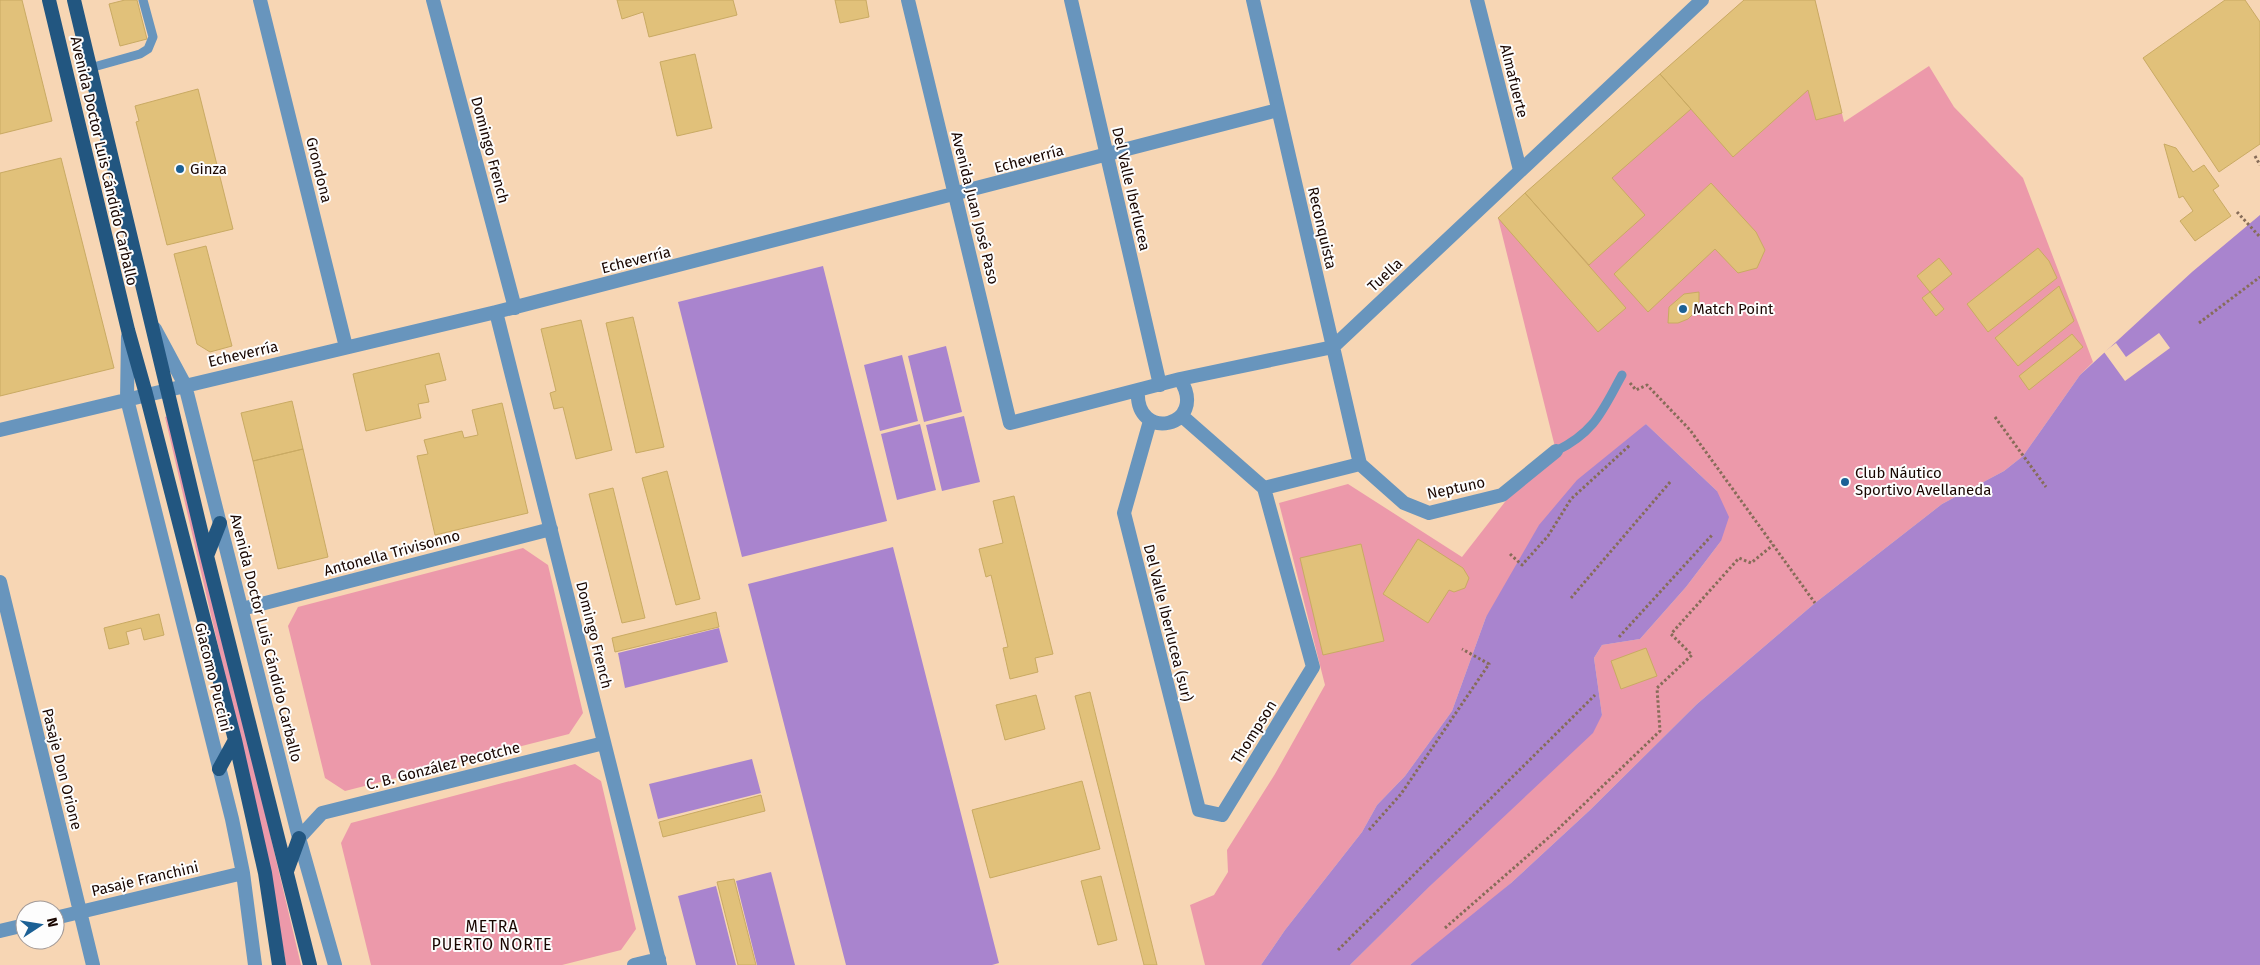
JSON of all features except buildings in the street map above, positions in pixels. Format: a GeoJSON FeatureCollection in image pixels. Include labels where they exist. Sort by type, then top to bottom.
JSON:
{"type":"FeatureCollection","features":[{"type":"Feature","properties":{"kind":"main road","name":"Avenida Doctor Luis Cándido Carballo"},"geometry":{"type":"LineString","coordinates":[[49,0],[128,330],[234,740],[265,873],[279,965]]}},
{"type":"Feature","properties":{"kind":"main road","name":"Avenida Doctor Luis Cándido Carballo"},"geometry":{"type":"LineString","coordinates":[[74,0],[207,556],[310,965]]}},
{"type":"Feature","properties":{"kind":"main road"},"geometry":{"type":"LineString","coordinates":[[207,556],[220,523]]}},
{"type":"Feature","properties":{"kind":"main road"},"geometry":{"type":"LineString","coordinates":[[219,769],[234,740]]}},
{"type":"Feature","properties":{"kind":"main road"},"geometry":{"type":"LineString","coordinates":[[287,871],[299,838]]}},
{"type":"Feature","properties":{"kind":"street","name":"Grondona"},"geometry":{"type":"LineString","coordinates":[[260,0],[346,347]]}},
{"type":"Feature","properties":{"kind":"street","name":"Domingo French"},"geometry":{"type":"LineString","coordinates":[[433,0],[515,308]]}},
{"type":"Feature","properties":{"kind":"street","name":"Avenida Juan José Paso"},"geometry":{"type":"LineString","coordinates":[[908,0],[1010,423],[1138,390]]}},
{"type":"Feature","properties":{"kind":"street","name":"Del Valle Iberlucea"},"geometry":{"type":"LineString","coordinates":[[1071,0],[1160,385]]}},
{"type":"Feature","properties":{"kind":"street","name":"Reconquista"},"geometry":{"type":"LineString","coordinates":[[1253,0],[1360,464]]}},
{"type":"Feature","properties":{"kind":"street","name":"Almafuerte"},"geometry":{"type":"LineString","coordinates":[[1477,0],[1520,170]]}},
{"type":"Feature","properties":{"kind":"street","name":"Tuella"},"geometry":{"type":"LineString","coordinates":[[1333,347],[1702,0]]}},
{"type":"Feature","properties":{"kind":"street","name":"Echeverría"},"geometry":{"type":"LineString","coordinates":[[0,430],[185,384],[515,308],[1278,110]]}},
{"type":"Feature","properties":{"kind":"street","name":"Domingo French"},"geometry":{"type":"LineString","coordinates":[[496,312],[659,962]]}},
{"type":"Feature","properties":{"kind":"street","name":"Avenida Doctor Luis Cándido Carballo"},"geometry":{"type":"LineString","coordinates":[[152,324],[185,384],[299,838],[336,965]]}},
{"type":"Feature","properties":{"kind":"street","name":"Avenida Doctor Luis Cándido Carballo"},"geometry":{"type":"LineString","coordinates":[[127,399],[128,330]]}},
{"type":"Feature","properties":{"kind":"street"},"geometry":{"type":"LineString","coordinates":[[1180,379],[1187,390],[1188,404],[1182,416],[1167,424],[1150,421],[1142,413],[1137,402],[1138,390],[1180,379],[1333,347]]}},
{"type":"Feature","properties":{"kind":"street","name":"Giacomo Puccini"},"geometry":{"type":"LineString","coordinates":[[127,399],[243,873],[255,965]]}},
{"type":"Feature","properties":{"kind":"street"},"geometry":{"type":"LineString","coordinates":[[1182,416],[1264,488],[1360,464]]}},
{"type":"Feature","properties":{"kind":"street","name":"Del Valle Iberlucea (sur)"},"geometry":{"type":"LineString","coordinates":[[1150,421],[1124,513],[1199,810],[1222,815]]}},
{"type":"Feature","properties":{"kind":"street","name":"Neptuno"},"geometry":{"type":"LineString","coordinates":[[1360,464],[1404,503],[1429,513],[1502,494],[1556,451]]}},
{"type":"Feature","properties":{"kind":"street","name":"Thompson"},"geometry":{"type":"LineString","coordinates":[[1222,815],[1313,667],[1264,488]]}},
{"type":"Feature","properties":{"kind":"street","name":"Antonella Trivisonno"},"geometry":{"type":"LineString","coordinates":[[242,609],[550,528]]}},
{"type":"Feature","properties":{"kind":"street","name":"Pasaje Don Orione"},"geometry":{"type":"LineString","coordinates":[[0,582],[93,965]]}},
{"type":"Feature","properties":{"kind":"street","name":"C. B. González Pecotche"},"geometry":{"type":"LineString","coordinates":[[299,838],[322,813],[604,743]]}},
{"type":"Feature","properties":{"kind":"street","name":"Pasaje Franchini"},"geometry":{"type":"LineString","coordinates":[[65,916],[243,873]]}},
{"type":"Feature","properties":{"kind":"street"},"geometry":{"type":"LineString","coordinates":[[0,931],[15,927]]}},
{"type":"Feature","properties":{"kind":"street"},"geometry":{"type":"LineString","coordinates":[[634,965],[659,962]]}},
{"type":"Feature","properties":{"kind":"lane"},"geometry":{"type":"LineString","coordinates":[[90,68],[140,54],[148,49],[153,36],[144,0]]}},
{"type":"Feature","properties":{"kind":"lane","name":"Neptuno"},"geometry":{"type":"LineString","coordinates":[[1556,451],[1576,441],[1596,423],[1622,375]]}},
{"type":"Feature","properties":{"kind":"path"},"geometry":{"type":"LineString","coordinates":[[2255,156],[2260,165]]}},
{"type":"Feature","properties":{"kind":"path"},"geometry":{"type":"LineString","coordinates":[[2237,212],[2260,237]]}},
{"type":"Feature","properties":{"kind":"path"},"geometry":{"type":"LineString","coordinates":[[2199,323],[2260,277]]}},
{"type":"Feature","properties":{"kind":"path"},"geometry":{"type":"LineString","coordinates":[[1622,375],[1636,390],[1647,385],[1690,430],[1816,603]]}},
{"type":"Feature","properties":{"kind":"path"},"geometry":{"type":"LineString","coordinates":[[1995,417],[2046,487]]}},
{"type":"Feature","properties":{"kind":"path"},"geometry":{"type":"LineString","coordinates":[[1510,554],[1522,565],[1548,536],[1571,499],[1630,445]]}},
{"type":"Feature","properties":{"kind":"path"},"geometry":{"type":"LineString","coordinates":[[1571,598],[1671,481]]}},
{"type":"Feature","properties":{"kind":"path"},"geometry":{"type":"LineString","coordinates":[[1619,637],[1713,534]]}},
{"type":"Feature","properties":{"kind":"path"},"geometry":{"type":"LineString","coordinates":[[1445,928],[1555,832],[1660,731],[1657,688],[1692,655],[1670,634],[1739,558],[1751,563],[1773,545]]}},
{"type":"Feature","properties":{"kind":"path"},"geometry":{"type":"LineString","coordinates":[[1369,830],[1401,794],[1489,664],[1462,650]]}},
{"type":"Feature","properties":{"kind":"path"},"geometry":{"type":"LineString","coordinates":[[1338,950],[1595,694]]}},
{"type":"Feature","properties":{"kind":"shaded area","name":"Club Náutico Sportivo Avellaneda"},"geometry":{"type":"Polygon","coordinates":[[[1744,0],[1815,0],[1844,122],[1929,66],[1954,107],[2023,178],[2093,362],[2080,375],[2023,456],[2004,471],[1942,504],[1815,603],[1697,704],[1590,810],[1473,916],[1410,965],[1350,965],[1602,715],[1594,658],[1602,645],[1640,639],[1686,587],[1721,541],[1717,491],[1646,424],[1486,617],[1452,711],[1405,776],[1377,805],[1362,832],[1285,930],[1261,965],[1205,965],[1190,905],[1214,895],[1228,872],[1227,850],[1275,774],[1325,685],[1279,503],[1348,484],[1462,557],[1508,498],[1557,455],[1498,218],[1744,0]]]}},
{"type":"Feature","properties":{"kind":"shaded area"},"geometry":{"type":"Polygon","coordinates":[[[2260,215],[2260,965],[1410,965],[1511,883],[1590,810],[1697,704],[1815,603],[1942,504],[2004,471],[2023,456],[2080,375],[2192,272],[2260,215]]]}},
{"type":"Feature","properties":{"kind":"shaded area"},"geometry":{"type":"Polygon","coordinates":[[[823,266],[887,521],[742,557],[678,302],[823,266]]]}},
{"type":"Feature","properties":{"kind":"shaded area"},"geometry":{"type":"Polygon","coordinates":[[[946,346],[962,412],[924,422],[908,356],[946,346]]]}},
{"type":"Feature","properties":{"kind":"shaded area"},"geometry":{"type":"Polygon","coordinates":[[[902,355],[918,421],[880,431],[864,365],[902,355]]]}},
{"type":"Feature","properties":{"kind":"shaded area"},"geometry":{"type":"Polygon","coordinates":[[[171,415],[301,965],[286,965],[269,865],[165,417],[171,415]]]}},
{"type":"Feature","properties":{"kind":"shaded area"},"geometry":{"type":"Polygon","coordinates":[[[964,416],[980,482],[942,491],[926,425],[964,416]]]}},
{"type":"Feature","properties":{"kind":"shaded area"},"geometry":{"type":"Polygon","coordinates":[[[920,424],[936,490],[897,500],[881,434],[920,424]]]}},
{"type":"Feature","properties":{"kind":"shaded area"},"geometry":{"type":"Polygon","coordinates":[[[1646,424],[1717,491],[1729,517],[1721,541],[1686,587],[1640,639],[1602,645],[1594,658],[1602,715],[1593,733],[1430,886],[1350,965],[1261,965],[1285,930],[1362,832],[1377,805],[1405,776],[1452,711],[1486,617],[1539,525],[1577,480],[1646,424]]]}},
{"type":"Feature","properties":{"kind":"shaded area"},"geometry":{"type":"Polygon","coordinates":[[[893,547],[999,963],[992,965],[846,965],[748,584],[893,547]]]}},
{"type":"Feature","properties":{"kind":"shaded area"},"geometry":{"type":"Polygon","coordinates":[[[523,548],[548,565],[583,713],[569,734],[345,791],[325,778],[288,626],[298,607],[523,548]]]}},
{"type":"Feature","properties":{"kind":"shaded area"},"geometry":{"type":"Polygon","coordinates":[[[719,628],[728,662],[625,688],[618,653],[719,628]]]}},
{"type":"Feature","properties":{"kind":"shaded area"},"geometry":{"type":"Polygon","coordinates":[[[752,759],[761,793],[658,819],[649,784],[752,759]]]}},
{"type":"Feature","properties":{"kind":"shaded area"},"geometry":{"type":"Polygon","coordinates":[[[575,764],[601,781],[636,929],[621,950],[562,965],[371,965],[341,843],[351,823],[575,764]]]}},
{"type":"Feature","properties":{"kind":"shaded area"},"geometry":{"type":"Polygon","coordinates":[[[771,872],[795,965],[757,965],[736,881],[771,872]]]}},
{"type":"Feature","properties":{"kind":"shaded area"},"geometry":{"type":"Polygon","coordinates":[[[716,886],[736,965],[696,965],[678,896],[716,886]]]}},
{"type":"Feature","properties":{"kind":"pier"},"geometry":{"type":"Polygon","coordinates":[[[2159,333],[2170,348],[2125,381],[2104,352],[2116,343],[2126,357],[2159,333]]]}},
{"type":"Feature","properties":{"kind":"place","name":"Ginza"},"geometry":{"type":"Point","coordinates":[180,169]}},
{"type":"Feature","properties":{"kind":"place","name":"Match Point"},"geometry":{"type":"Point","coordinates":[1683,309]}},
{"type":"Feature","properties":{"kind":"place","name":"Club Náutico Sportivo Avellaneda"},"geometry":{"type":"Point","coordinates":[1845,482]}},
{"type":"Feature","properties":{"kind":"district","name":"METRA PUERTO NORTE"},"geometry":{"type":"Point","coordinates":[492,935]}}]}
